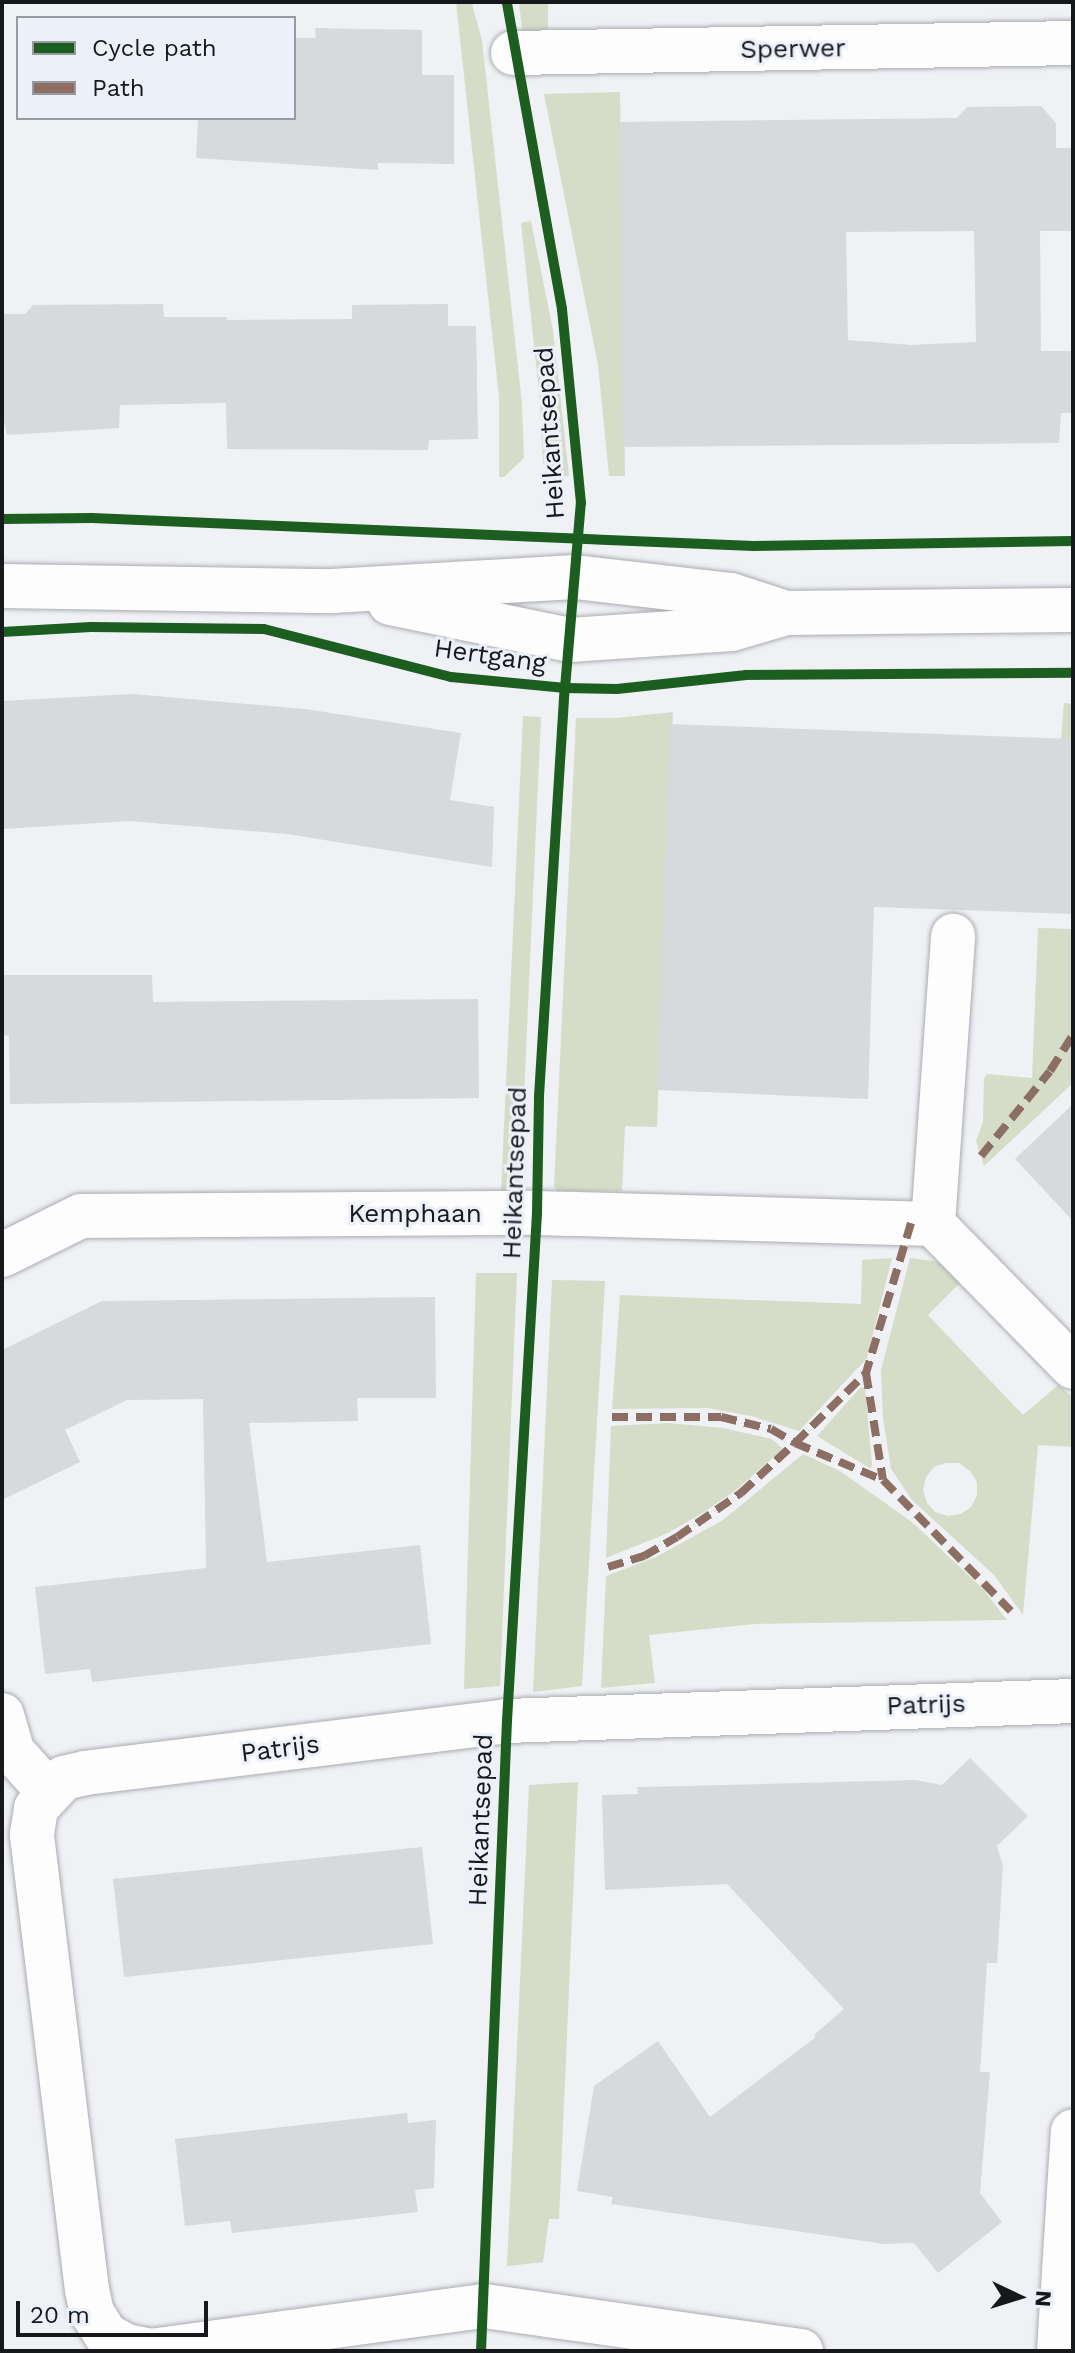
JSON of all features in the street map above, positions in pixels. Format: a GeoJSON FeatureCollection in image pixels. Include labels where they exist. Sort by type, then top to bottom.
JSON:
{"type":"FeatureCollection","features":[{"type":"Feature","properties":{"kind":"street","name":"Sperwer"},"geometry":{"type":"LineString","coordinates":[[513,53],[1063,46],[1073,43]]}},
{"type":"Feature","properties":{"kind":"street","name":"Hertgang"},"geometry":{"type":"LineString","coordinates":[[2,586],[332,591],[575,577],[731,595],[786,613]]}},
{"type":"Feature","properties":{"kind":"street","name":"Hertgang"},"geometry":{"type":"LineString","coordinates":[[332,591],[570,640],[732,629],[786,613],[1073,610]]}},
{"type":"Feature","properties":{"kind":"street"},"geometry":{"type":"LineString","coordinates":[[953,936],[933,1224],[1073,1367]]}},
{"type":"Feature","properties":{"kind":"street","name":"Kemphaan"},"geometry":{"type":"LineString","coordinates":[[2,1255],[81,1216],[537,1213],[933,1224]]}},
{"type":"Feature","properties":{"kind":"street","name":"Patrijs"},"geometry":{"type":"LineString","coordinates":[[48,1791],[64,1778],[85,1773],[507,1721],[1073,1701]]}},
{"type":"Feature","properties":{"kind":"street"},"geometry":{"type":"LineString","coordinates":[[2,1715],[12,1751],[48,1791],[36,1808],[32,1834],[87,2290],[98,2343],[152,2351],[483,2306],[801,2351]]}},
{"type":"Feature","properties":{"kind":"street"},"geometry":{"type":"LineString","coordinates":[[1059,2351],[1073,2131]]}},
{"type":"Feature","properties":{"kind":"green space"},"geometry":{"type":"Polygon","coordinates":[[[456,2],[472,4],[482,40],[522,404],[524,458],[504,477],[499,477],[499,397],[456,2]]]}},
{"type":"Feature","properties":{"kind":"green space"},"geometry":{"type":"Polygon","coordinates":[[[519,2],[548,2],[548,28],[523,38],[519,2]]]}},
{"type":"Feature","properties":{"kind":"green space"},"geometry":{"type":"Polygon","coordinates":[[[620,92],[625,476],[609,476],[598,365],[544,94],[620,92]]]}},
{"type":"Feature","properties":{"kind":"green space"},"geometry":{"type":"Polygon","coordinates":[[[531,221],[553,330],[569,476],[556,477],[543,463],[540,402],[521,223],[531,221]]]}},
{"type":"Feature","properties":{"kind":"green space"},"geometry":{"type":"Polygon","coordinates":[[[1064,703],[1073,704],[1073,739],[1061,739],[1064,703]]]}},
{"type":"Feature","properties":{"kind":"green space"},"geometry":{"type":"Polygon","coordinates":[[[673,712],[657,1127],[625,1126],[622,1191],[558,1191],[554,1187],[576,718],[617,718],[673,712]]]}},
{"type":"Feature","properties":{"kind":"green space"},"geometry":{"type":"Polygon","coordinates":[[[523,716],[541,717],[520,1185],[515,1192],[501,1192],[523,716]]]}},
{"type":"Feature","properties":{"kind":"green space"},"geometry":{"type":"Polygon","coordinates":[[[1038,928],[1073,929],[1073,1083],[984,1166],[976,1141],[983,1122],[984,1078],[987,1074],[1032,1078],[1038,928]]]}},
{"type":"Feature","properties":{"kind":"green space"},"geometry":{"type":"Polygon","coordinates":[[[892,1258],[867,1358],[799,1431],[751,1416],[707,1408],[612,1409],[620,1295],[861,1304],[862,1260],[892,1258]]]}},
{"type":"Feature","properties":{"kind":"green space"},"geometry":{"type":"Polygon","coordinates":[[[910,1258],[941,1262],[961,1282],[928,1315],[1023,1415],[1058,1385],[1073,1397],[1073,1447],[1038,1445],[1023,1615],[994,1575],[912,1500],[891,1469],[883,1418],[881,1370],[910,1258]],[[959,1463],[934,1467],[926,1477],[923,1490],[927,1503],[935,1512],[948,1516],[961,1514],[971,1507],[977,1495],[977,1482],[970,1471],[959,1463]]]}},
{"type":"Feature","properties":{"kind":"green space"},"geometry":{"type":"Polygon","coordinates":[[[476,1273],[517,1273],[500,1686],[464,1689],[476,1273]]]}},
{"type":"Feature","properties":{"kind":"green space"},"geometry":{"type":"Polygon","coordinates":[[[552,1280],[605,1281],[582,1686],[533,1692],[552,1280]]]}},
{"type":"Feature","properties":{"kind":"green space"},"geometry":{"type":"Polygon","coordinates":[[[865,1387],[871,1469],[817,1436],[860,1388],[865,1387]]]}},
{"type":"Feature","properties":{"kind":"green space"},"geometry":{"type":"Polygon","coordinates":[[[668,1423],[723,1428],[772,1439],[783,1449],[736,1490],[701,1514],[668,1533],[606,1558],[611,1426],[668,1423]]]}},
{"type":"Feature","properties":{"kind":"green space"},"geometry":{"type":"Polygon","coordinates":[[[803,1454],[840,1471],[912,1522],[983,1589],[1007,1620],[754,1624],[649,1635],[655,1683],[601,1688],[606,1576],[656,1557],[723,1520],[803,1454]]]}},
{"type":"Feature","properties":{"kind":"green space"},"geometry":{"type":"Polygon","coordinates":[[[578,1782],[559,2219],[549,2219],[543,2262],[507,2266],[529,1785],[578,1782]]]}},
{"type":"Feature","properties":{"kind":"building"},"geometry":{"type":"Polygon","coordinates":[[[315,28],[422,30],[422,75],[454,75],[454,164],[378,163],[378,170],[196,158],[198,120],[296,120],[296,38],[316,38],[315,28]]]}},
{"type":"Feature","properties":{"kind":"building"},"geometry":{"type":"Polygon","coordinates":[[[1041,106],[1056,123],[1056,148],[1073,148],[1073,231],[1040,231],[1041,351],[1073,351],[1073,413],[1061,413],[1059,443],[623,447],[620,122],[957,118],[967,107],[1041,106]],[[974,231],[846,232],[848,340],[911,345],[976,342],[974,231]]]}},
{"type":"Feature","properties":{"kind":"building"},"geometry":{"type":"Polygon","coordinates":[[[163,304],[164,317],[227,317],[227,320],[352,319],[352,305],[448,304],[448,326],[476,326],[478,439],[429,440],[428,450],[227,449],[226,403],[120,405],[119,428],[7,435],[2,412],[2,314],[25,314],[33,305],[163,304]]]}},
{"type":"Feature","properties":{"kind":"building"},"geometry":{"type":"Polygon","coordinates":[[[132,694],[305,709],[461,733],[450,800],[494,807],[492,867],[287,834],[129,821],[2,829],[2,701],[132,694]]]}},
{"type":"Feature","properties":{"kind":"building"},"geometry":{"type":"Polygon","coordinates":[[[670,724],[1073,739],[1073,914],[874,907],[868,1099],[657,1090],[670,724]]]}},
{"type":"Feature","properties":{"kind":"building"},"geometry":{"type":"Polygon","coordinates":[[[2,975],[152,975],[153,1002],[478,999],[479,1098],[10,1104],[9,1035],[2,1036],[2,975]]]}},
{"type":"Feature","properties":{"kind":"building"},"geometry":{"type":"Polygon","coordinates":[[[1073,1104],[1073,1221],[1015,1159],[1073,1104]]]}},
{"type":"Feature","properties":{"kind":"building"},"geometry":{"type":"Polygon","coordinates":[[[435,1297],[436,1398],[357,1398],[358,1421],[249,1423],[267,1562],[420,1545],[431,1644],[92,1682],[90,1669],[45,1674],[35,1587],[206,1568],[203,1399],[127,1400],[65,1430],[80,1462],[2,1500],[2,1350],[102,1301],[435,1297]]]}},
{"type":"Feature","properties":{"kind":"building"},"geometry":{"type":"Polygon","coordinates":[[[970,1758],[1028,1816],[997,1846],[1003,1866],[997,1963],[987,1963],[980,2072],[990,2072],[980,2193],[1002,2222],[938,2273],[914,2243],[884,2244],[611,2204],[613,2197],[577,2191],[594,2086],[658,2041],[710,2117],[816,2037],[814,2035],[844,2009],[727,1884],[605,1890],[602,1795],[638,1794],[637,1787],[915,1780],[942,1785],[970,1758]]]}},
{"type":"Feature","properties":{"kind":"building"},"geometry":{"type":"Polygon","coordinates":[[[422,1847],[433,1944],[124,1977],[113,1879],[422,1847]]]}},
{"type":"Feature","properties":{"kind":"building"},"geometry":{"type":"Polygon","coordinates":[[[407,2113],[408,2123],[436,2120],[434,2188],[415,2190],[418,2212],[232,2233],[230,2221],[185,2226],[175,2139],[407,2113]]]}},
{"type":"Feature","properties":{"kind":"marked path"},"geometry":{"type":"LineString","coordinates":[[981,1156],[1050,1071],[1073,1035]]}},
{"type":"Feature","properties":{"kind":"marked path"},"geometry":{"type":"LineString","coordinates":[[911,1223],[866,1373],[883,1480],[1011,1611]]}},
{"type":"Feature","properties":{"kind":"marked path"},"geometry":{"type":"LineString","coordinates":[[612,1417],[721,1417],[771,1429],[795,1443],[866,1373]]}},
{"type":"Feature","properties":{"kind":"marked path"},"geometry":{"type":"LineString","coordinates":[[608,1567],[644,1556],[677,1537],[741,1493],[795,1443],[883,1480]]}},
{"type":"Feature","properties":{"kind":"cycle path","name":"Heikantsepad"},"geometry":{"type":"LineString","coordinates":[[481,2351],[507,1721],[537,1213],[539,1096],[565,688],[581,503],[562,309],[507,2]]}},
{"type":"Feature","properties":{"kind":"cycle path"},"geometry":{"type":"LineString","coordinates":[[2,519],[92,518],[753,546],[1073,541]]}},
{"type":"Feature","properties":{"kind":"cycle path"},"geometry":{"type":"LineString","coordinates":[[2,632],[91,627],[264,629],[451,677],[565,688],[617,689],[746,675],[1073,673]]}}]}
